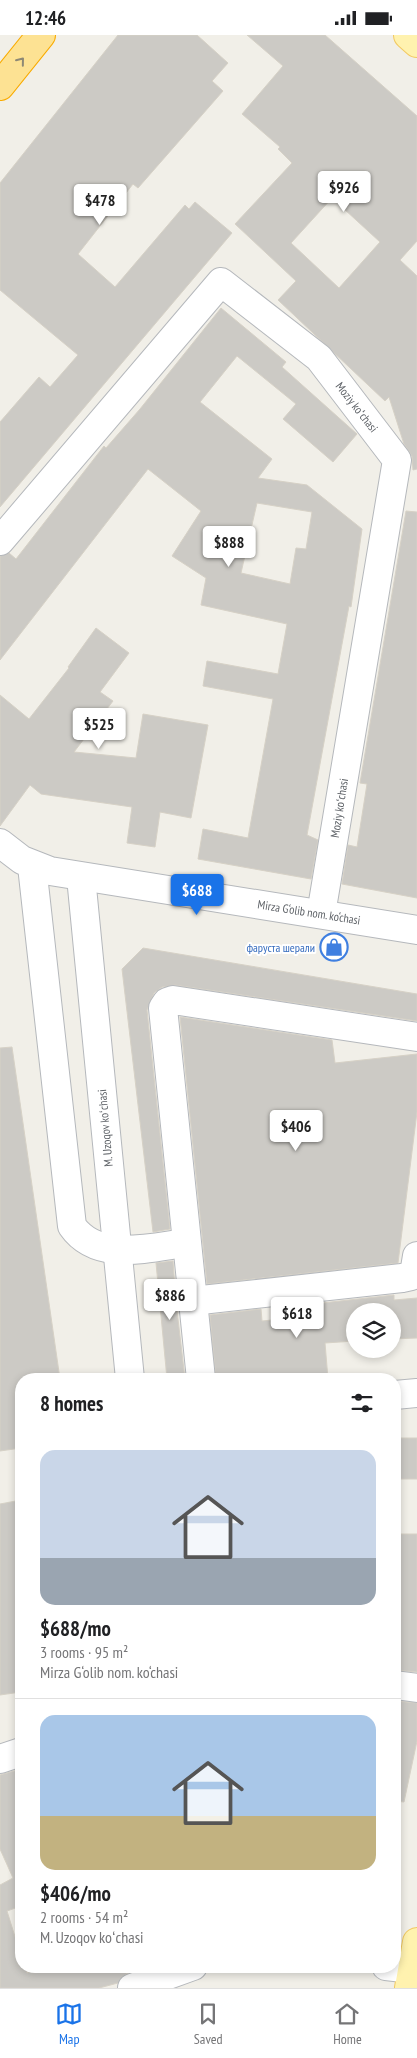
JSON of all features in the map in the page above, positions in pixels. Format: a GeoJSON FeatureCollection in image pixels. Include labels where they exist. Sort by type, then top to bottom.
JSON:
{"type":"FeatureCollection","features":[{"type":"Feature","properties":{"kind":"highway"},"geometry":{"type":"LineString","coordinates":[[0,86],[41,35]]}},
{"type":"Feature","properties":{"kind":"main road"},"geometry":{"type":"LineString","coordinates":[[408,35],[417,43]]}},
{"type":"Feature","properties":{"kind":"main road"},"geometry":{"type":"LineString","coordinates":[[402,1974],[417,1942]]}},
{"type":"Feature","properties":{"kind":"street","name":"Moziy koʻchasi"},"geometry":{"type":"LineString","coordinates":[[0,541],[221,281],[319,359],[397,460],[321,914]]}},
{"type":"Feature","properties":{"kind":"street","name":"Mirza G‘olib nom. ko‘chasi"},"geometry":{"type":"LineString","coordinates":[[0,843],[32,866],[81,877],[417,929]]}},
{"type":"Feature","properties":{"kind":"street"},"geometry":{"type":"LineString","coordinates":[[32,866],[72,1226],[80,1237],[90,1244],[117,1250],[186,1243]]}},
{"type":"Feature","properties":{"kind":"street","name":"M. Uzoqov koʻchasi"},"geometry":{"type":"LineString","coordinates":[[81,877],[129,1373]]}},
{"type":"Feature","properties":{"kind":"street"},"geometry":{"type":"LineString","coordinates":[[200,1373],[163,1008],[167,1002],[173,1000],[417,1037]]}},
{"type":"Feature","properties":{"kind":"street"},"geometry":{"type":"LineString","coordinates":[[192,1301],[402,1278],[411,1276],[415,1268],[417,1256]]}},
{"type":"Feature","properties":{"kind":"street"},"geometry":{"type":"LineString","coordinates":[[401,1394],[417,1393]]}},
{"type":"Feature","properties":{"kind":"street"},"geometry":{"type":"LineString","coordinates":[[401,1686],[417,1688]]}},
{"type":"Feature","properties":{"kind":"street"},"geometry":{"type":"LineString","coordinates":[[0,1759],[15,1754]]}},
{"type":"Feature","properties":{"kind":"street"},"geometry":{"type":"LineString","coordinates":[[132,1988],[174,1973]]}},
{"type":"Feature","properties":{"kind":"building"},"geometry":{"type":"Polygon","coordinates":[[[118,35],[197,35],[228,63],[212,81],[223,91],[138,188],[133,184],[78,254],[115,287],[185,205],[189,209],[195,202],[232,233],[0,507],[0,422],[39,377],[50,387],[78,355],[0,290],[0,183],[118,35]]]}},
{"type":"Feature","properties":{"kind":"building"},"geometry":{"type":"Polygon","coordinates":[[[247,35],[325,35],[417,116],[417,241],[400,260],[417,276],[417,469],[413,470],[412,456],[404,444],[389,397],[385,401],[278,300],[296,281],[235,224],[292,163],[278,149],[280,147],[242,114],[283,66],[247,35]],[[332,198],[291,243],[339,288],[380,242],[332,198]]]}},
{"type":"Feature","properties":{"kind":"building"},"geometry":{"type":"Polygon","coordinates":[[[221,308],[286,362],[282,367],[357,434],[333,462],[283,419],[296,404],[237,356],[200,402],[272,459],[258,478],[307,485],[362,529],[351,607],[349,606],[307,835],[318,840],[311,879],[198,859],[203,829],[248,838],[273,699],[203,686],[207,661],[278,674],[287,624],[201,605],[206,578],[172,556],[201,511],[148,469],[0,660],[0,556],[9,553],[16,559],[104,446],[106,448],[140,409],[221,308]],[[257,503],[241,573],[290,584],[296,548],[306,549],[312,512],[257,503]]]}},
{"type":"Feature","properties":{"kind":"building"},"geometry":{"type":"Polygon","coordinates":[[[406,511],[417,512],[417,898],[342,884],[348,845],[357,847],[367,784],[360,783],[406,511]]]}},
{"type":"Feature","properties":{"kind":"building"},"geometry":{"type":"Polygon","coordinates":[[[96,628],[129,653],[100,692],[113,701],[74,752],[136,758],[143,714],[208,725],[191,818],[160,812],[155,847],[127,843],[132,807],[41,794],[30,785],[0,826],[0,695],[29,719],[69,668],[96,628]]]}},
{"type":"Feature","properties":{"kind":"building"},"geometry":{"type":"Polygon","coordinates":[[[143,948],[417,994],[417,1021],[175,985],[162,987],[154,993],[147,1010],[170,1229],[153,1232],[122,969],[143,948]]]}},
{"type":"Feature","properties":{"kind":"building"},"geometry":{"type":"Polygon","coordinates":[[[180,1017],[332,1040],[335,1063],[417,1054],[417,1112],[398,1263],[207,1284],[180,1017]]]}},
{"type":"Feature","properties":{"kind":"building"},"geometry":{"type":"Polygon","coordinates":[[[12,1047],[59,1373],[15,1373],[15,1449],[0,1451],[0,1048],[12,1047]]]}},
{"type":"Feature","properties":{"kind":"building"},"geometry":{"type":"Polygon","coordinates":[[[173,1261],[184,1373],[166,1373],[156,1263],[173,1261]]]}},
{"type":"Feature","properties":{"kind":"building"},"geometry":{"type":"Polygon","coordinates":[[[394,1295],[394,1300],[417,1298],[417,1338],[401,1339],[401,1303],[346,1303],[346,1342],[325,1343],[328,1373],[215,1373],[210,1315],[261,1309],[262,1321],[322,1315],[322,1303],[394,1295]]]}},
{"type":"Feature","properties":{"kind":"building"},"geometry":{"type":"Polygon","coordinates":[[[401,1438],[417,1438],[417,1479],[401,1479],[401,1438]]]}},
{"type":"Feature","properties":{"kind":"building"},"geometry":{"type":"Polygon","coordinates":[[[15,1501],[15,1693],[0,1695],[0,1504],[15,1501]]]}},
{"type":"Feature","properties":{"kind":"building"},"geometry":{"type":"Polygon","coordinates":[[[401,1534],[417,1534],[417,1672],[401,1671],[401,1534]]]}},
{"type":"Feature","properties":{"kind":"building"},"geometry":{"type":"Polygon","coordinates":[[[401,1702],[417,1703],[417,1741],[404,1802],[401,1802],[401,1702]]]}},
{"type":"Feature","properties":{"kind":"building"},"geometry":{"type":"Polygon","coordinates":[[[15,1771],[15,1908],[7,1911],[15,1937],[15,1973],[128,1973],[118,1983],[99,1988],[0,1988],[0,1885],[13,1878],[0,1849],[0,1775],[15,1771]]]}},
{"type":"Feature","properties":{"kind":"place","name":"фаруста шерали"},"geometry":{"type":"Point","coordinates":[334,947]}}]}
